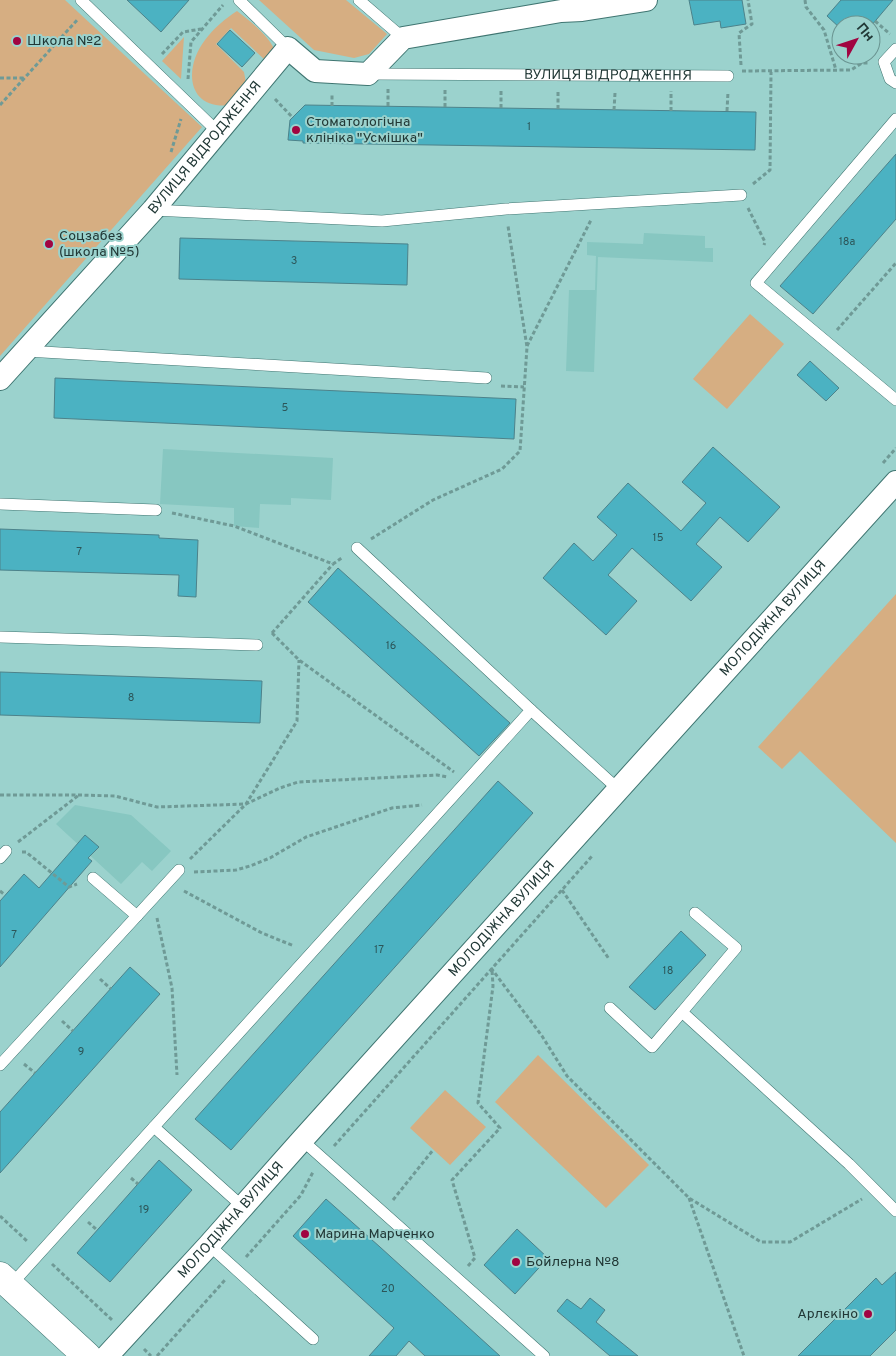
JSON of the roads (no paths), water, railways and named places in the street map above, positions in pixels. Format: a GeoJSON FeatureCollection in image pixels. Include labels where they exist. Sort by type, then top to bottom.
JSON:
{"type":"FeatureCollection","features":[{"type":"Feature","properties":{"kind":"main road"},"geometry":{"type":"LineString","coordinates":[[5,1281],[87,1356]]}},
{"type":"Feature","properties":{"kind":"street"},"geometry":{"type":"LineString","coordinates":[[368,74],[403,38],[555,6],[582,10],[646,0]]}},
{"type":"Feature","properties":{"kind":"street","name":"ВУЛИЦЯ ВІДРОДЖЕННЯ"},"geometry":{"type":"LineString","coordinates":[[0,379],[154,210],[288,48],[315,71],[368,74]]}},
{"type":"Feature","properties":{"kind":"street","name":"МОЛОДІЖНА ВУЛИЦЯ"},"geometry":{"type":"LineString","coordinates":[[107,1356],[896,482]]}},
{"type":"Feature","properties":{"kind":"lane"},"geometry":{"type":"LineString","coordinates":[[239,0],[288,48]]}},
{"type":"Feature","properties":{"kind":"lane"},"geometry":{"type":"LineString","coordinates":[[358,0],[403,38]]}},
{"type":"Feature","properties":{"kind":"lane"},"geometry":{"type":"LineString","coordinates":[[84,4],[186,99],[218,132]]}},
{"type":"Feature","properties":{"kind":"lane"},"geometry":{"type":"LineString","coordinates":[[896,49],[884,62],[890,78],[896,83]]}},
{"type":"Feature","properties":{"kind":"lane","name":"ВУЛИЦЯ ВІДРОДЖЕННЯ"},"geometry":{"type":"LineString","coordinates":[[368,74],[728,76]]}},
{"type":"Feature","properties":{"kind":"lane"},"geometry":{"type":"LineString","coordinates":[[896,118],[756,283],[896,400]]}},
{"type":"Feature","properties":{"kind":"lane"},"geometry":{"type":"LineString","coordinates":[[154,210],[382,221],[506,209],[741,195]]}},
{"type":"Feature","properties":{"kind":"lane"},"geometry":{"type":"LineString","coordinates":[[26,351],[486,378]]}},
{"type":"Feature","properties":{"kind":"lane"},"geometry":{"type":"LineString","coordinates":[[0,504],[156,510]]}},
{"type":"Feature","properties":{"kind":"lane"},"geometry":{"type":"LineString","coordinates":[[357,548],[618,789]]}},
{"type":"Feature","properties":{"kind":"lane"},"geometry":{"type":"LineString","coordinates":[[0,637],[257,645]]}},
{"type":"Feature","properties":{"kind":"lane"},"geometry":{"type":"LineString","coordinates":[[5,1281],[40,1253],[532,710]]}},
{"type":"Feature","properties":{"kind":"lane"},"geometry":{"type":"LineString","coordinates":[[0,1065],[173,876]]}},
{"type":"Feature","properties":{"kind":"lane"},"geometry":{"type":"LineString","coordinates":[[93,878],[137,916]]}},
{"type":"Feature","properties":{"kind":"lane"},"geometry":{"type":"LineString","coordinates":[[610,1008],[652,1047],[736,948],[695,913]]}},
{"type":"Feature","properties":{"kind":"lane"},"geometry":{"type":"LineString","coordinates":[[682,1012],[896,1210]]}},
{"type":"Feature","properties":{"kind":"lane"},"geometry":{"type":"LineString","coordinates":[[154,1127],[243,1207]]}},
{"type":"Feature","properties":{"kind":"lane"},"geometry":{"type":"LineString","coordinates":[[302,1140],[544,1356]]}},
{"type":"Feature","properties":{"kind":"lane"},"geometry":{"type":"LineString","coordinates":[[209,1244],[313,1339]]}},
{"type":"Feature","properties":{"kind":"place","name":"Школа №2"},"geometry":{"type":"Point","coordinates":[17,41]}},
{"type":"Feature","properties":{"kind":"place","name":"Стоматологічна клініка \"Усмішка\""},"geometry":{"type":"Point","coordinates":[296,130]}},
{"type":"Feature","properties":{"kind":"place","name":"Соцзабез (школа №5)"},"geometry":{"type":"Point","coordinates":[49,244]}},
{"type":"Feature","properties":{"kind":"place","name":"Марина Марченко"},"geometry":{"type":"Point","coordinates":[305,1234]}},
{"type":"Feature","properties":{"kind":"place","name":"Бойлерна №8"},"geometry":{"type":"Point","coordinates":[516,1262]}},
{"type":"Feature","properties":{"kind":"place","name":"Арлєкіно"},"geometry":{"type":"Point","coordinates":[868,1314]}}]}
